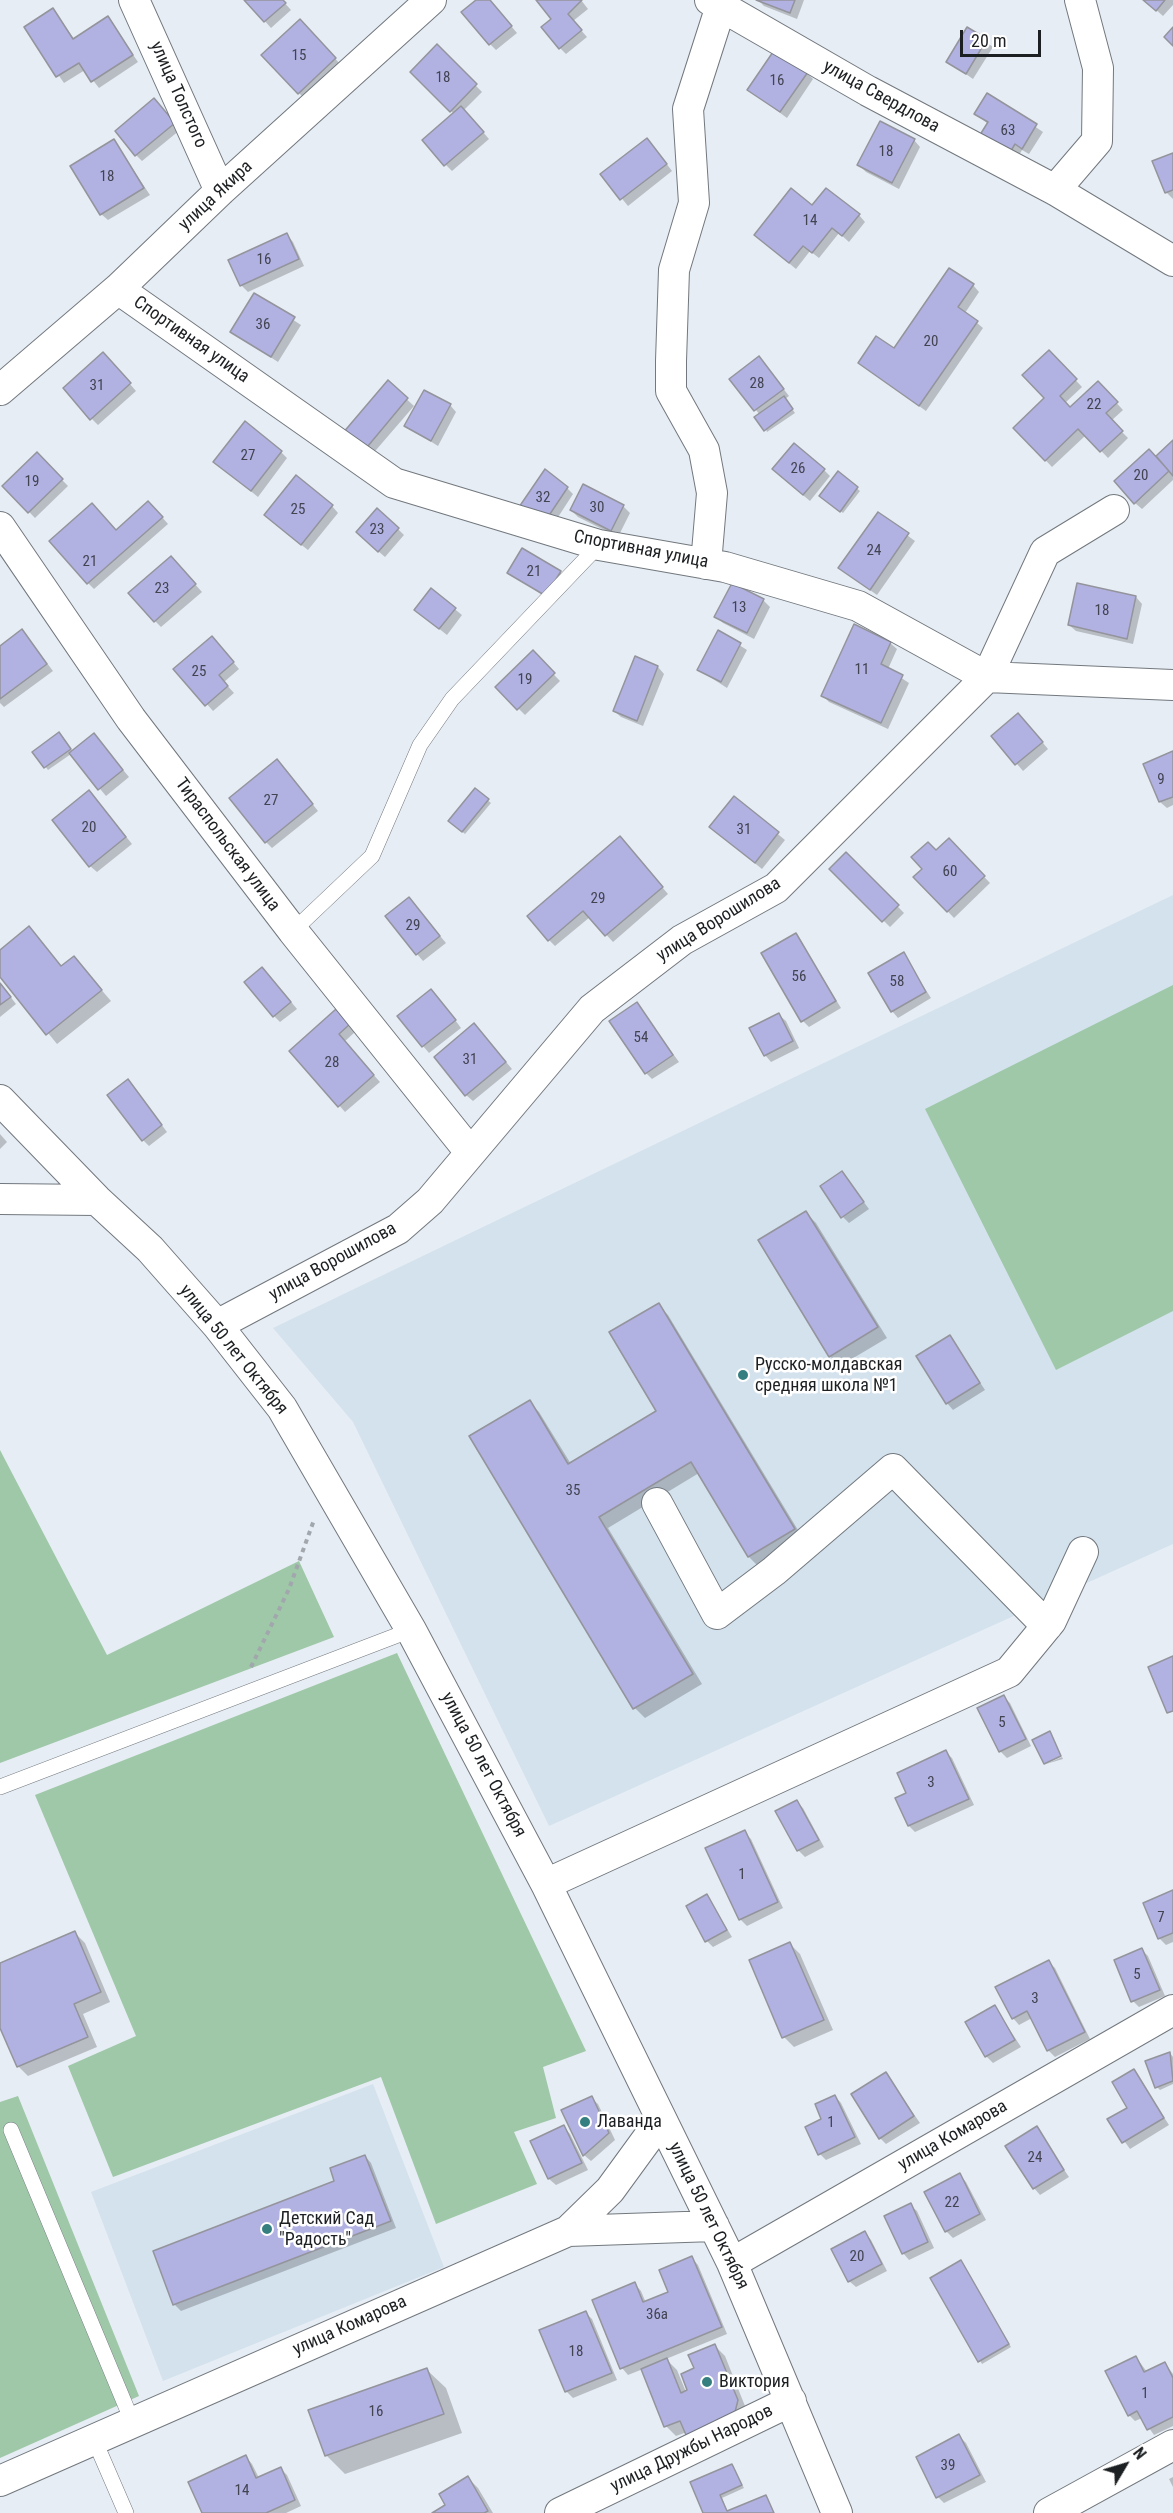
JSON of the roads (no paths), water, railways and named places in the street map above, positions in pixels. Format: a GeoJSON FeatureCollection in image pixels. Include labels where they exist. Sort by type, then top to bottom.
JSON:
{"type":"FeatureCollection","features":[{"type":"Feature","properties":{"kind":"street","name":"улица Толстого"},"geometry":{"type":"LineString","coordinates":[[134,0],[220,191]]}},
{"type":"Feature","properties":{"kind":"street","name":"улица Якира"},"geometry":{"type":"LineString","coordinates":[[0,390],[118,289],[220,191],[431,0]]}},
{"type":"Feature","properties":{"kind":"street"},"geometry":{"type":"LineString","coordinates":[[1055,190],[1097,141],[1098,68],[1080,0]]}},
{"type":"Feature","properties":{"kind":"street"},"geometry":{"type":"LineString","coordinates":[[706,564],[712,493],[704,450],[671,391],[674,270],[694,203],[688,109],[715,3]]}},
{"type":"Feature","properties":{"kind":"street","name":"улица Свердлова"},"geometry":{"type":"LineString","coordinates":[[715,3],[868,91],[1055,190],[1173,261]]}},
{"type":"Feature","properties":{"kind":"street","name":"Спортивная улица"},"geometry":{"type":"LineString","coordinates":[[118,289],[394,483],[599,545],[706,564],[858,606],[987,677],[1173,685]]}},
{"type":"Feature","properties":{"kind":"street","name":"улица Ворошилова"},"geometry":{"type":"LineString","coordinates":[[217,1325],[398,1229],[430,1201],[592,1010],[682,940],[776,888],[987,677],[1045,552],[1114,510]]}},
{"type":"Feature","properties":{"kind":"street","name":"Тираспольская улица"},"geometry":{"type":"LineString","coordinates":[[0,527],[131,719],[293,931],[470,1152]]}},
{"type":"Feature","properties":{"kind":"street","name":"улица 50 лет Октября"},"geometry":{"type":"LineString","coordinates":[[0,1100],[97,1200],[150,1249],[217,1325],[282,1408],[411,1630],[546,1884],[732,2263],[837,2513]]}},
{"type":"Feature","properties":{"kind":"street"},"geometry":{"type":"LineString","coordinates":[[0,1199],[97,1200]]}},
{"type":"Feature","properties":{"kind":"street"},"geometry":{"type":"LineString","coordinates":[[657,1503],[717,1614],[774,1571],[893,1469],[1047,1626]]}},
{"type":"Feature","properties":{"kind":"street"},"geometry":{"type":"LineString","coordinates":[[546,1884],[601,1862],[1010,1672],[1047,1626],[1083,1552]]}},
{"type":"Feature","properties":{"kind":"street","name":"улица Комарова"},"geometry":{"type":"LineString","coordinates":[[732,2263],[1173,2010]]}},
{"type":"Feature","properties":{"kind":"street"},"geometry":{"type":"LineString","coordinates":[[568,2231],[610,2190],[661,2120]]}},
{"type":"Feature","properties":{"kind":"street","name":"улица Комарова"},"geometry":{"type":"LineString","coordinates":[[0,2481],[568,2231],[714,2226]]}},
{"type":"Feature","properties":{"kind":"street","name":"улица Дружбы Народов"},"geometry":{"type":"LineString","coordinates":[[560,2513],[791,2401]]}},
{"type":"Feature","properties":{"kind":"street"},"geometry":{"type":"LineString","coordinates":[[1049,2513],[1173,2445]]}},
{"type":"Feature","properties":{"kind":"lane"},"geometry":{"type":"LineString","coordinates":[[293,931],[372,856],[420,745],[452,699],[599,545]]}},
{"type":"Feature","properties":{"kind":"lane"},"geometry":{"type":"LineString","coordinates":[[0,1786],[411,1630]]}},
{"type":"Feature","properties":{"kind":"lane"},"geometry":{"type":"LineString","coordinates":[[11,2130],[132,2421]]}},
{"type":"Feature","properties":{"kind":"lane"},"geometry":{"type":"LineString","coordinates":[[94,2439],[126,2513]]}},
{"type":"Feature","properties":{"kind":"place","name":"Русско-молдавская средняя школа №1"},"geometry":{"type":"Point","coordinates":[743,1375]}},
{"type":"Feature","properties":{"kind":"place","name":"Лаванда"},"geometry":{"type":"Point","coordinates":[585,2122]}},
{"type":"Feature","properties":{"kind":"place","name":"Детский Сад \"Радость\""},"geometry":{"type":"Point","coordinates":[267,2229]}},
{"type":"Feature","properties":{"kind":"place","name":"Виктория"},"geometry":{"type":"Point","coordinates":[707,2382]}}]}
